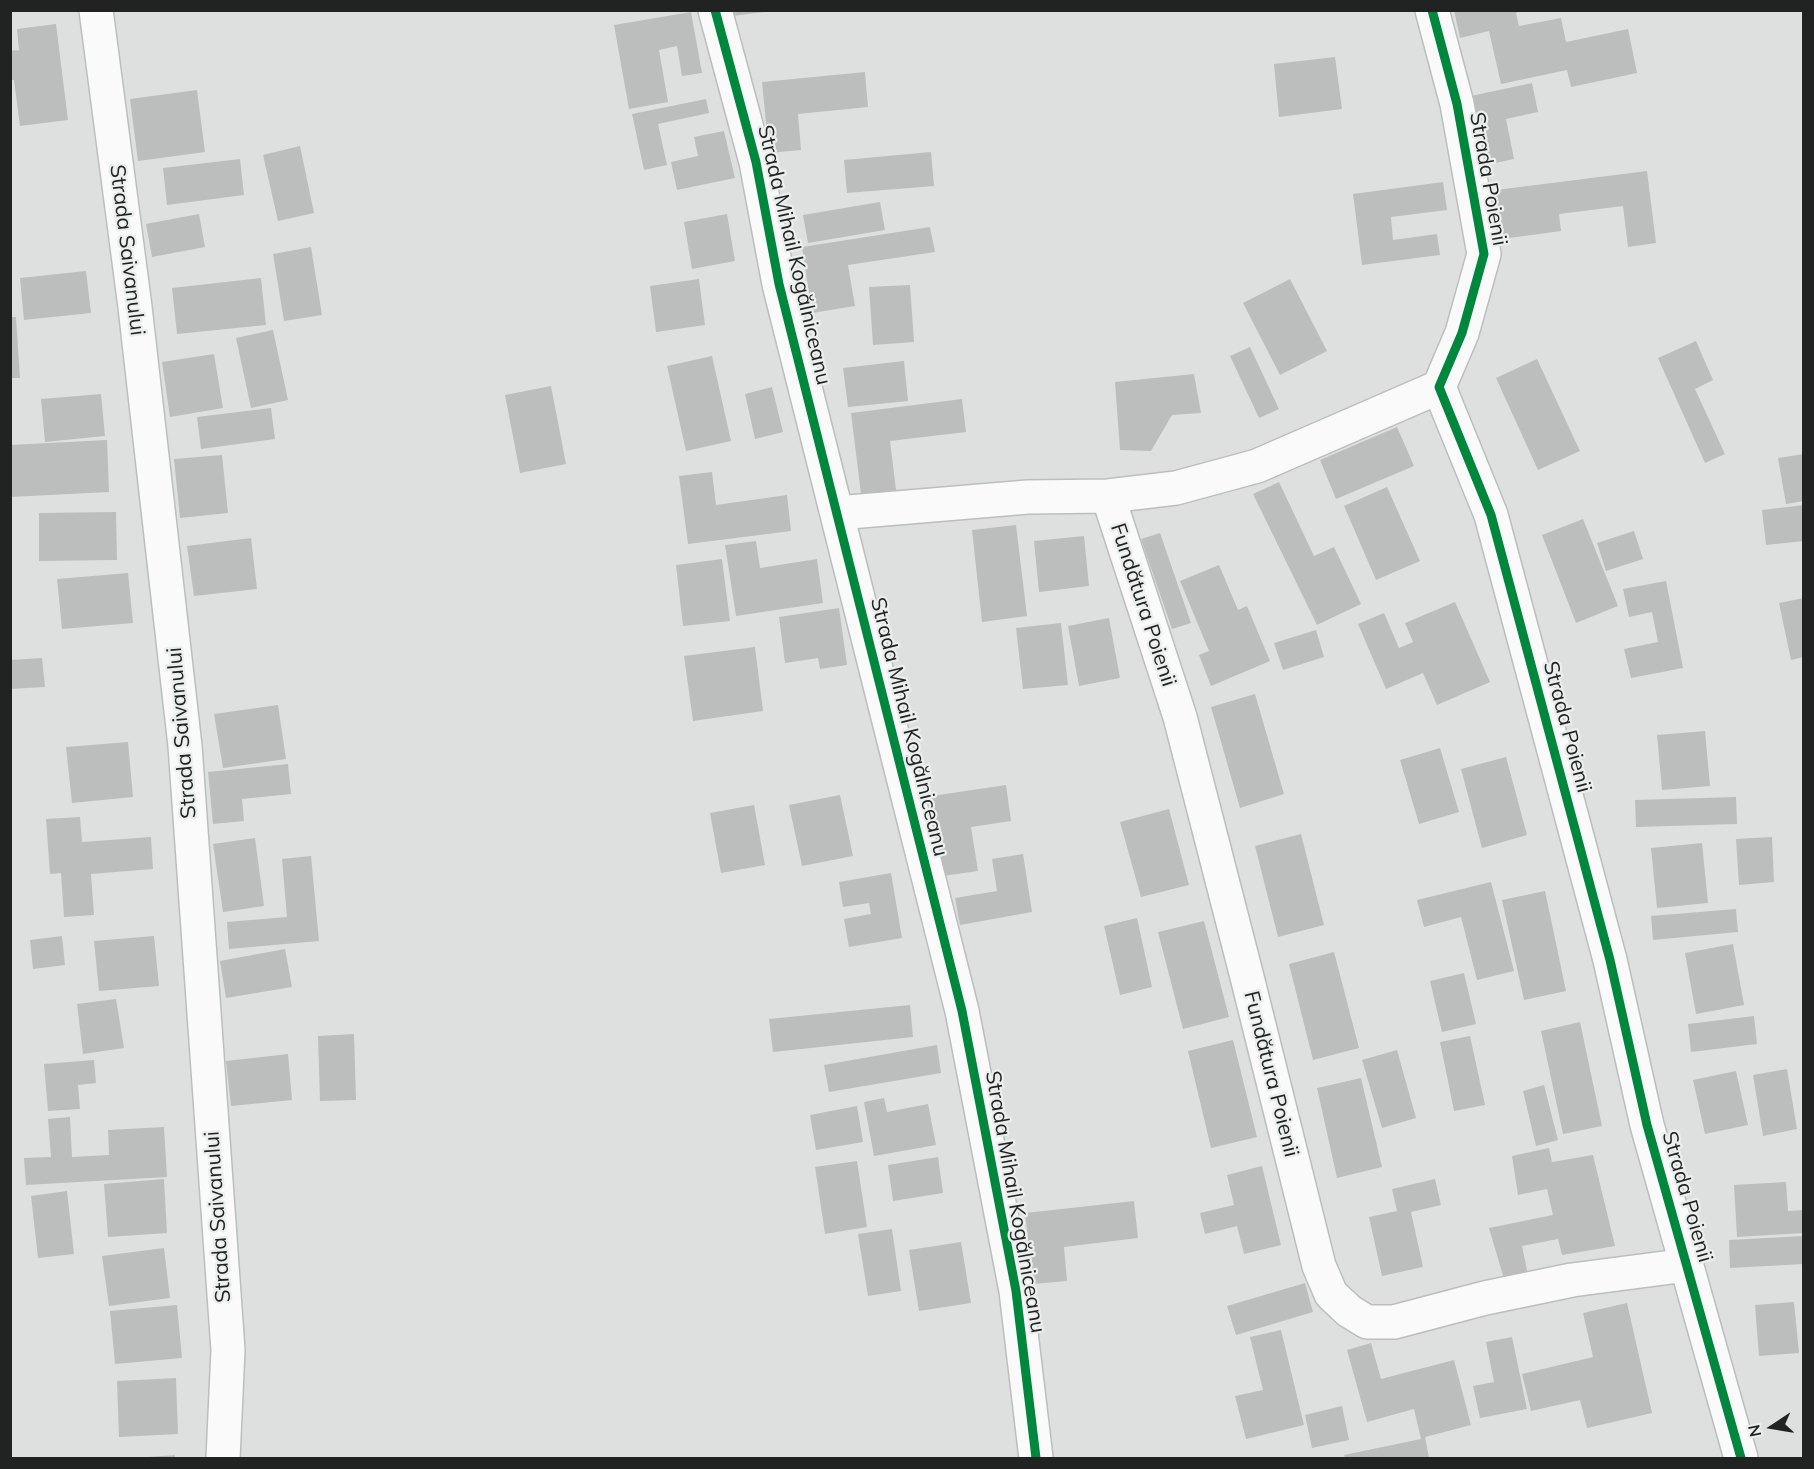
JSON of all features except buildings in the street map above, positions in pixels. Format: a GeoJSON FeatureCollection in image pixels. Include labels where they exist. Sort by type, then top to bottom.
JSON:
{"type":"FeatureCollection","features":[{"type":"Feature","properties":{"kind":"street","name":"Strada Saivanului"},"geometry":{"type":"LineString","coordinates":[[96,10],[136,318],[185,746],[228,1350],[223,1458]]}},
{"type":"Feature","properties":{"kind":"street","name":"Strada Mihail Kogălniceanu"},"geometry":{"type":"LineString","coordinates":[[715,10],[756,162],[779,284],[962,1011],[1016,1292],[1036,1458]]}},
{"type":"Feature","properties":{"kind":"street","name":"Strada Poienii"},"geometry":{"type":"LineString","coordinates":[[1432,10],[1457,104],[1484,254],[1462,333],[1439,387],[1491,515],[1610,960],[1647,1125],[1741,1458]]}},
{"type":"Feature","properties":{"kind":"street"},"geometry":{"type":"LineString","coordinates":[[837,513],[1028,497],[1108,496],[1176,488],[1257,466],[1439,387]]}},
{"type":"Feature","properties":{"kind":"street","name":"Fundătura Poienii"},"geometry":{"type":"LineString","coordinates":[[1108,496],[1180,717],[1319,1266],[1331,1294],[1349,1311],[1367,1322],[1394,1322],[1572,1280],[1688,1265]]}},
{"type":"Feature","properties":{"kind":"cycle path"},"geometry":{"type":"LineString","coordinates":[[715,10],[756,162],[779,284],[962,1011],[1016,1291],[1036,1458]]}},
{"type":"Feature","properties":{"kind":"cycle path"},"geometry":{"type":"LineString","coordinates":[[1432,10],[1457,104],[1484,254],[1462,333],[1439,387],[1491,515],[1610,960],[1647,1125],[1741,1458]]}}]}
